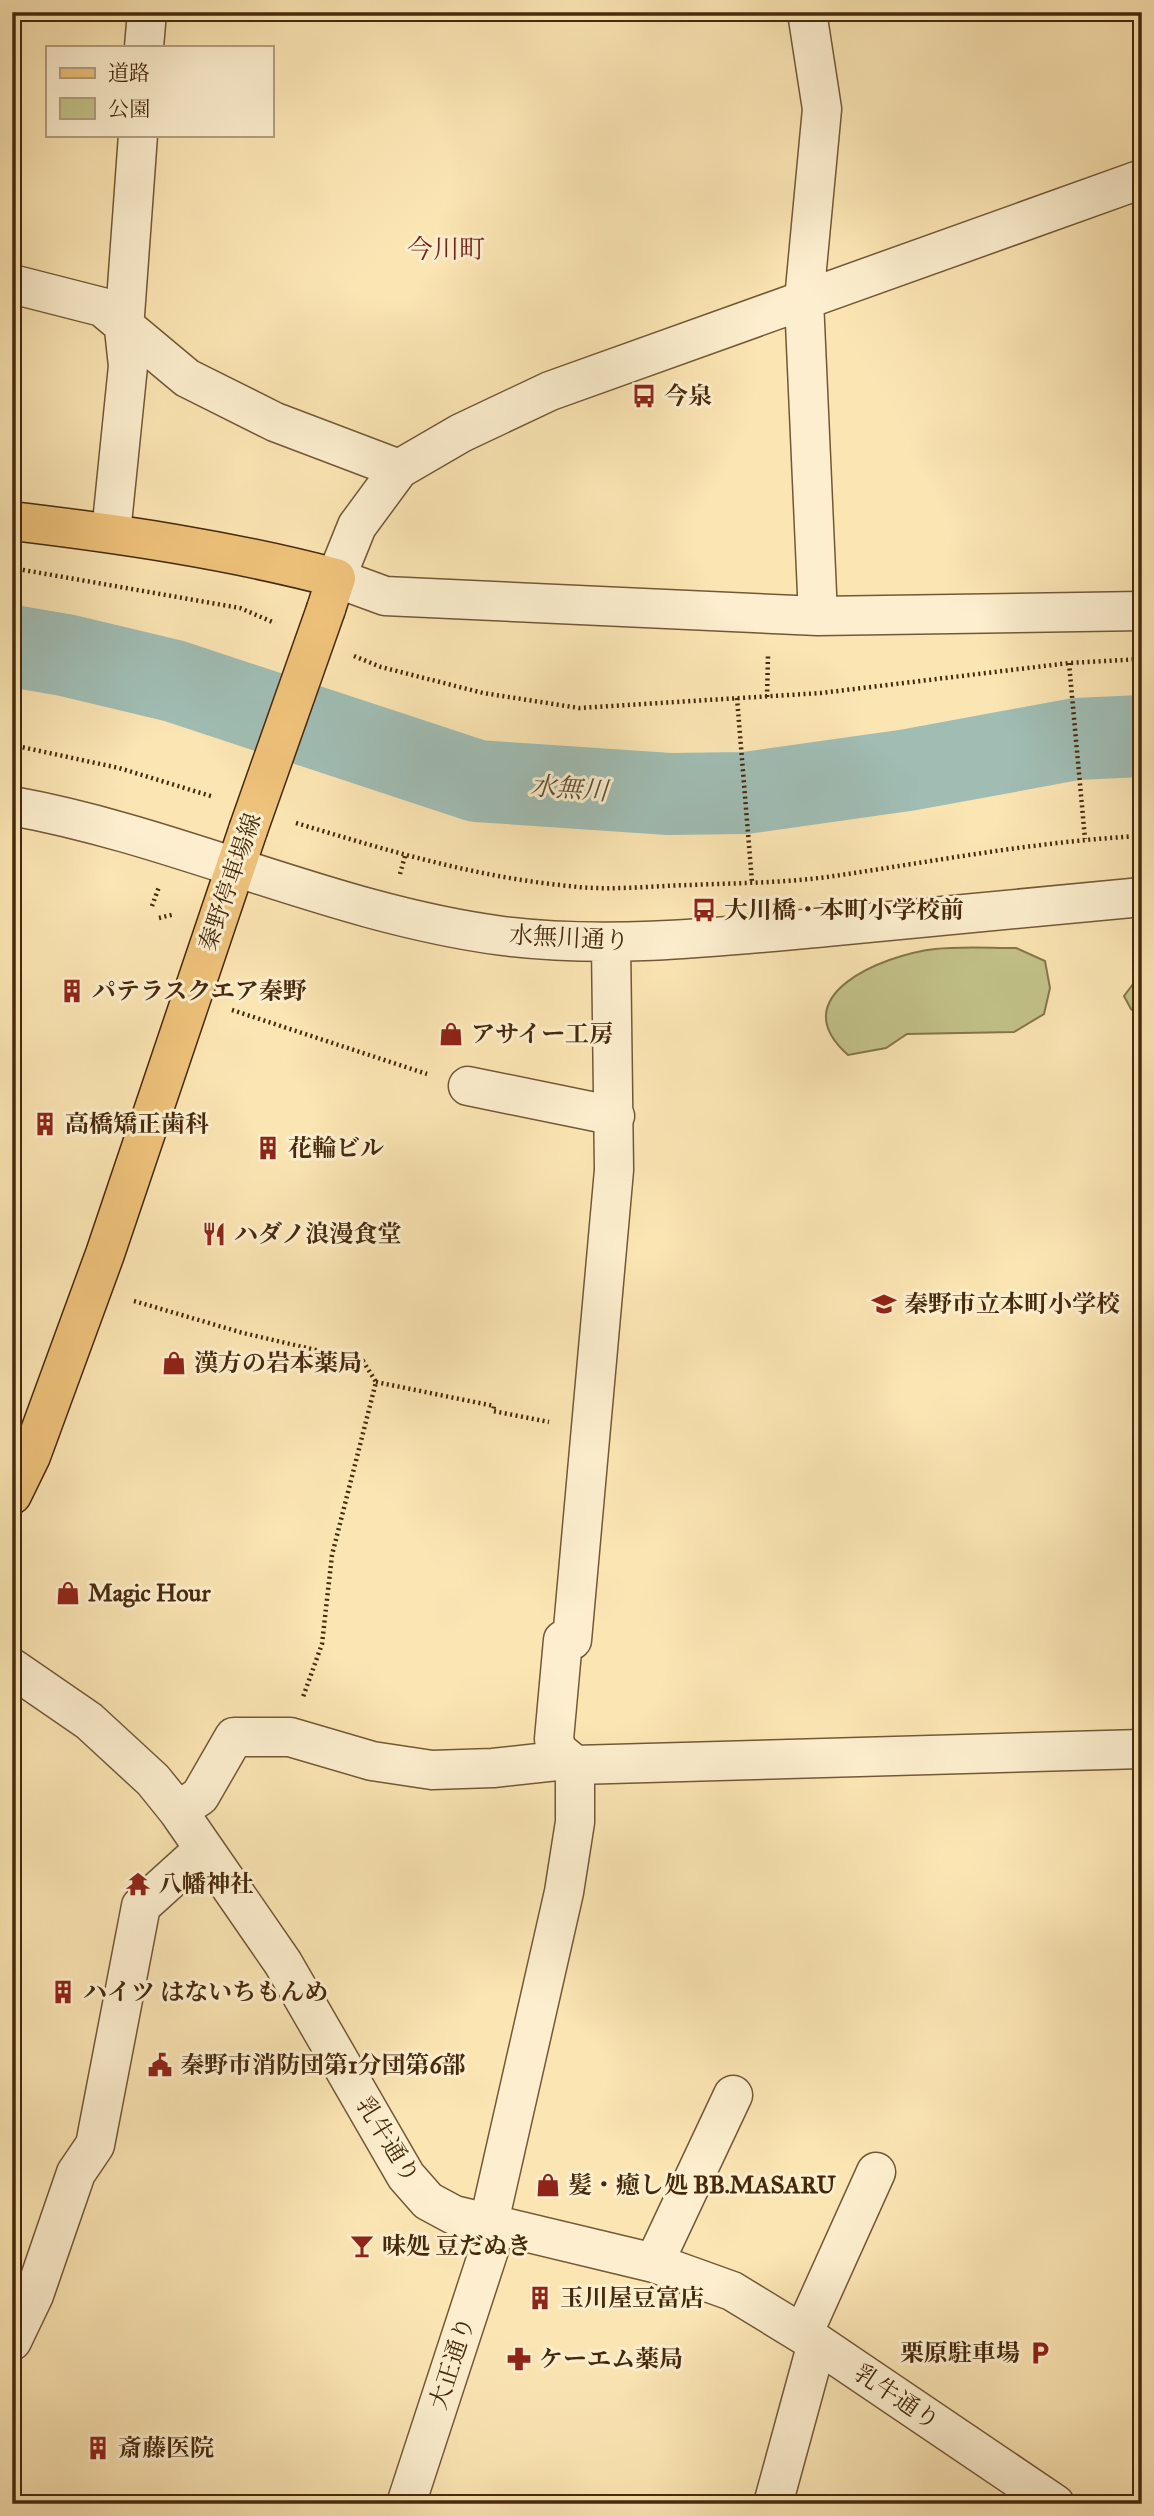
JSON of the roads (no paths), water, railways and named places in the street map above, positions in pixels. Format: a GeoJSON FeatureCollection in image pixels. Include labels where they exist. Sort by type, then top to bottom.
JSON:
{"type":"FeatureCollection","features":[{"type":"Feature","properties":{"kind":"main road"},"geometry":{"type":"LineString","coordinates":[[12,520],[111,533],[266,560],[331,593]]}},
{"type":"Feature","properties":{"kind":"main road","name":"秦野停車場線"},"geometry":{"type":"LineString","coordinates":[[12,1495],[31,1456],[105,1254],[234,868],[331,593]]}},
{"type":"Feature","properties":{"kind":"street"},"geometry":{"type":"LineString","coordinates":[[144,46],[147,12]]}},
{"type":"Feature","properties":{"kind":"street"},"geometry":{"type":"LineString","coordinates":[[807,12],[822,109],[804,300],[818,616]]}},
{"type":"Feature","properties":{"kind":"street"},"geometry":{"type":"LineString","coordinates":[[111,533],[128,366],[124,329],[138,136]]}},
{"type":"Feature","properties":{"kind":"street"},"geometry":{"type":"LineString","coordinates":[[1142,179],[550,391],[461,433],[399,469],[357,526],[331,593],[818,616],[1142,611]]}},
{"type":"Feature","properties":{"kind":"street"},"geometry":{"type":"LineString","coordinates":[[12,284],[102,307],[124,329],[187,378],[275,422],[399,469]]}},
{"type":"Feature","properties":{"kind":"street","name":"水無川通り"},"geometry":{"type":"LineString","coordinates":[[12,806],[61,816],[366,909],[502,936],[611,944],[758,934],[1142,897]]}},
{"type":"Feature","properties":{"kind":"street"},"geometry":{"type":"LineString","coordinates":[[468,1086],[615,1116],[611,944]]}},
{"type":"Feature","properties":{"kind":"street","name":"大正通り"},"geometry":{"type":"LineString","coordinates":[[406,2504],[489,2247],[489,2222],[564,1892],[575,1822],[570,1763],[557,1750],[554,1739],[563,1640],[572,1640],[614,1170],[615,1116]]}},
{"type":"Feature","properties":{"kind":"street","name":"乳牛通り"},"geometry":{"type":"LineString","coordinates":[[12,1668],[89,1721],[153,1780],[178,1811],[283,1963],[406,2176],[428,2201],[454,2215],[654,2263],[732,2291],[810,2339],[1055,2504]]}},
{"type":"Feature","properties":{"kind":"street"},"geometry":{"type":"LineString","coordinates":[[178,1811],[200,1796],[234,1737],[290,1737],[372,1761],[432,1770],[570,1763],[1142,1749]]}},
{"type":"Feature","properties":{"kind":"street"},"geometry":{"type":"LineString","coordinates":[[12,2341],[34,2295],[76,2174],[95,2145],[141,1906],[204,1849]]}},
{"type":"Feature","properties":{"kind":"street"},"geometry":{"type":"LineString","coordinates":[[654,2263],[733,2095]]}},
{"type":"Feature","properties":{"kind":"street"},"geometry":{"type":"LineString","coordinates":[[773,2504],[810,2339],[876,2172]]}},
{"type":"Feature","properties":{"kind":"waterway","name":"水無川"},"geometry":{"type":"LineString","coordinates":[[12,646],[65,655],[174,681],[477,781],[669,794],[745,793],[908,770],[1076,739],[1142,736]]}},
{"type":"Feature","properties":{"kind":"place","name":"今泉"},"geometry":{"type":"Point","coordinates":[644,396]}},
{"type":"Feature","properties":{"kind":"place","name":"大川橋・本町小学校前"},"geometry":{"type":"Point","coordinates":[704,910]}},
{"type":"Feature","properties":{"kind":"place","name":"パテラスクエア秦野"},"geometry":{"type":"Point","coordinates":[72,991]}},
{"type":"Feature","properties":{"kind":"place","name":"アサイー工房"},"geometry":{"type":"Point","coordinates":[451,1034]}},
{"type":"Feature","properties":{"kind":"place","name":"高橋矯正歯科"},"geometry":{"type":"Point","coordinates":[45,1124]}},
{"type":"Feature","properties":{"kind":"place","name":"花輪ビル"},"geometry":{"type":"Point","coordinates":[268,1148]}},
{"type":"Feature","properties":{"kind":"place","name":"ハダノ浪漫食堂"},"geometry":{"type":"Point","coordinates":[214,1234]}},
{"type":"Feature","properties":{"kind":"place","name":"秦野市立本町小学校"},"geometry":{"type":"Point","coordinates":[884,1304]}},
{"type":"Feature","properties":{"kind":"place","name":"漢方の岩本薬局"},"geometry":{"type":"Point","coordinates":[174,1363]}},
{"type":"Feature","properties":{"kind":"place","name":"Magic Hour"},"geometry":{"type":"Point","coordinates":[68,1593]}},
{"type":"Feature","properties":{"kind":"place","name":"八幡神社"},"geometry":{"type":"Point","coordinates":[138,1884]}},
{"type":"Feature","properties":{"kind":"place","name":"ハイツ はないちもんめ"},"geometry":{"type":"Point","coordinates":[63,1992]}},
{"type":"Feature","properties":{"kind":"place","name":"秦野市消防団第1分団第6部"},"geometry":{"type":"Point","coordinates":[160,2065]}},
{"type":"Feature","properties":{"kind":"place","name":"髪・癒し処 BB.MASARU"},"geometry":{"type":"Point","coordinates":[548,2185]}},
{"type":"Feature","properties":{"kind":"place","name":"味処 豆だぬき"},"geometry":{"type":"Point","coordinates":[362,2246]}},
{"type":"Feature","properties":{"kind":"place","name":"玉川屋豆富店"},"geometry":{"type":"Point","coordinates":[540,2298]}},
{"type":"Feature","properties":{"kind":"place","name":"栗原駐車場"},"geometry":{"type":"Point","coordinates":[1040,2353]}},
{"type":"Feature","properties":{"kind":"place","name":"ケーエム薬局"},"geometry":{"type":"Point","coordinates":[519,2359]}},
{"type":"Feature","properties":{"kind":"place","name":"斎藤医院"},"geometry":{"type":"Point","coordinates":[98,2448]}},
{"type":"Feature","properties":{"kind":"district","name":"今川町"},"geometry":{"type":"Point","coordinates":[446,249]}}]}
